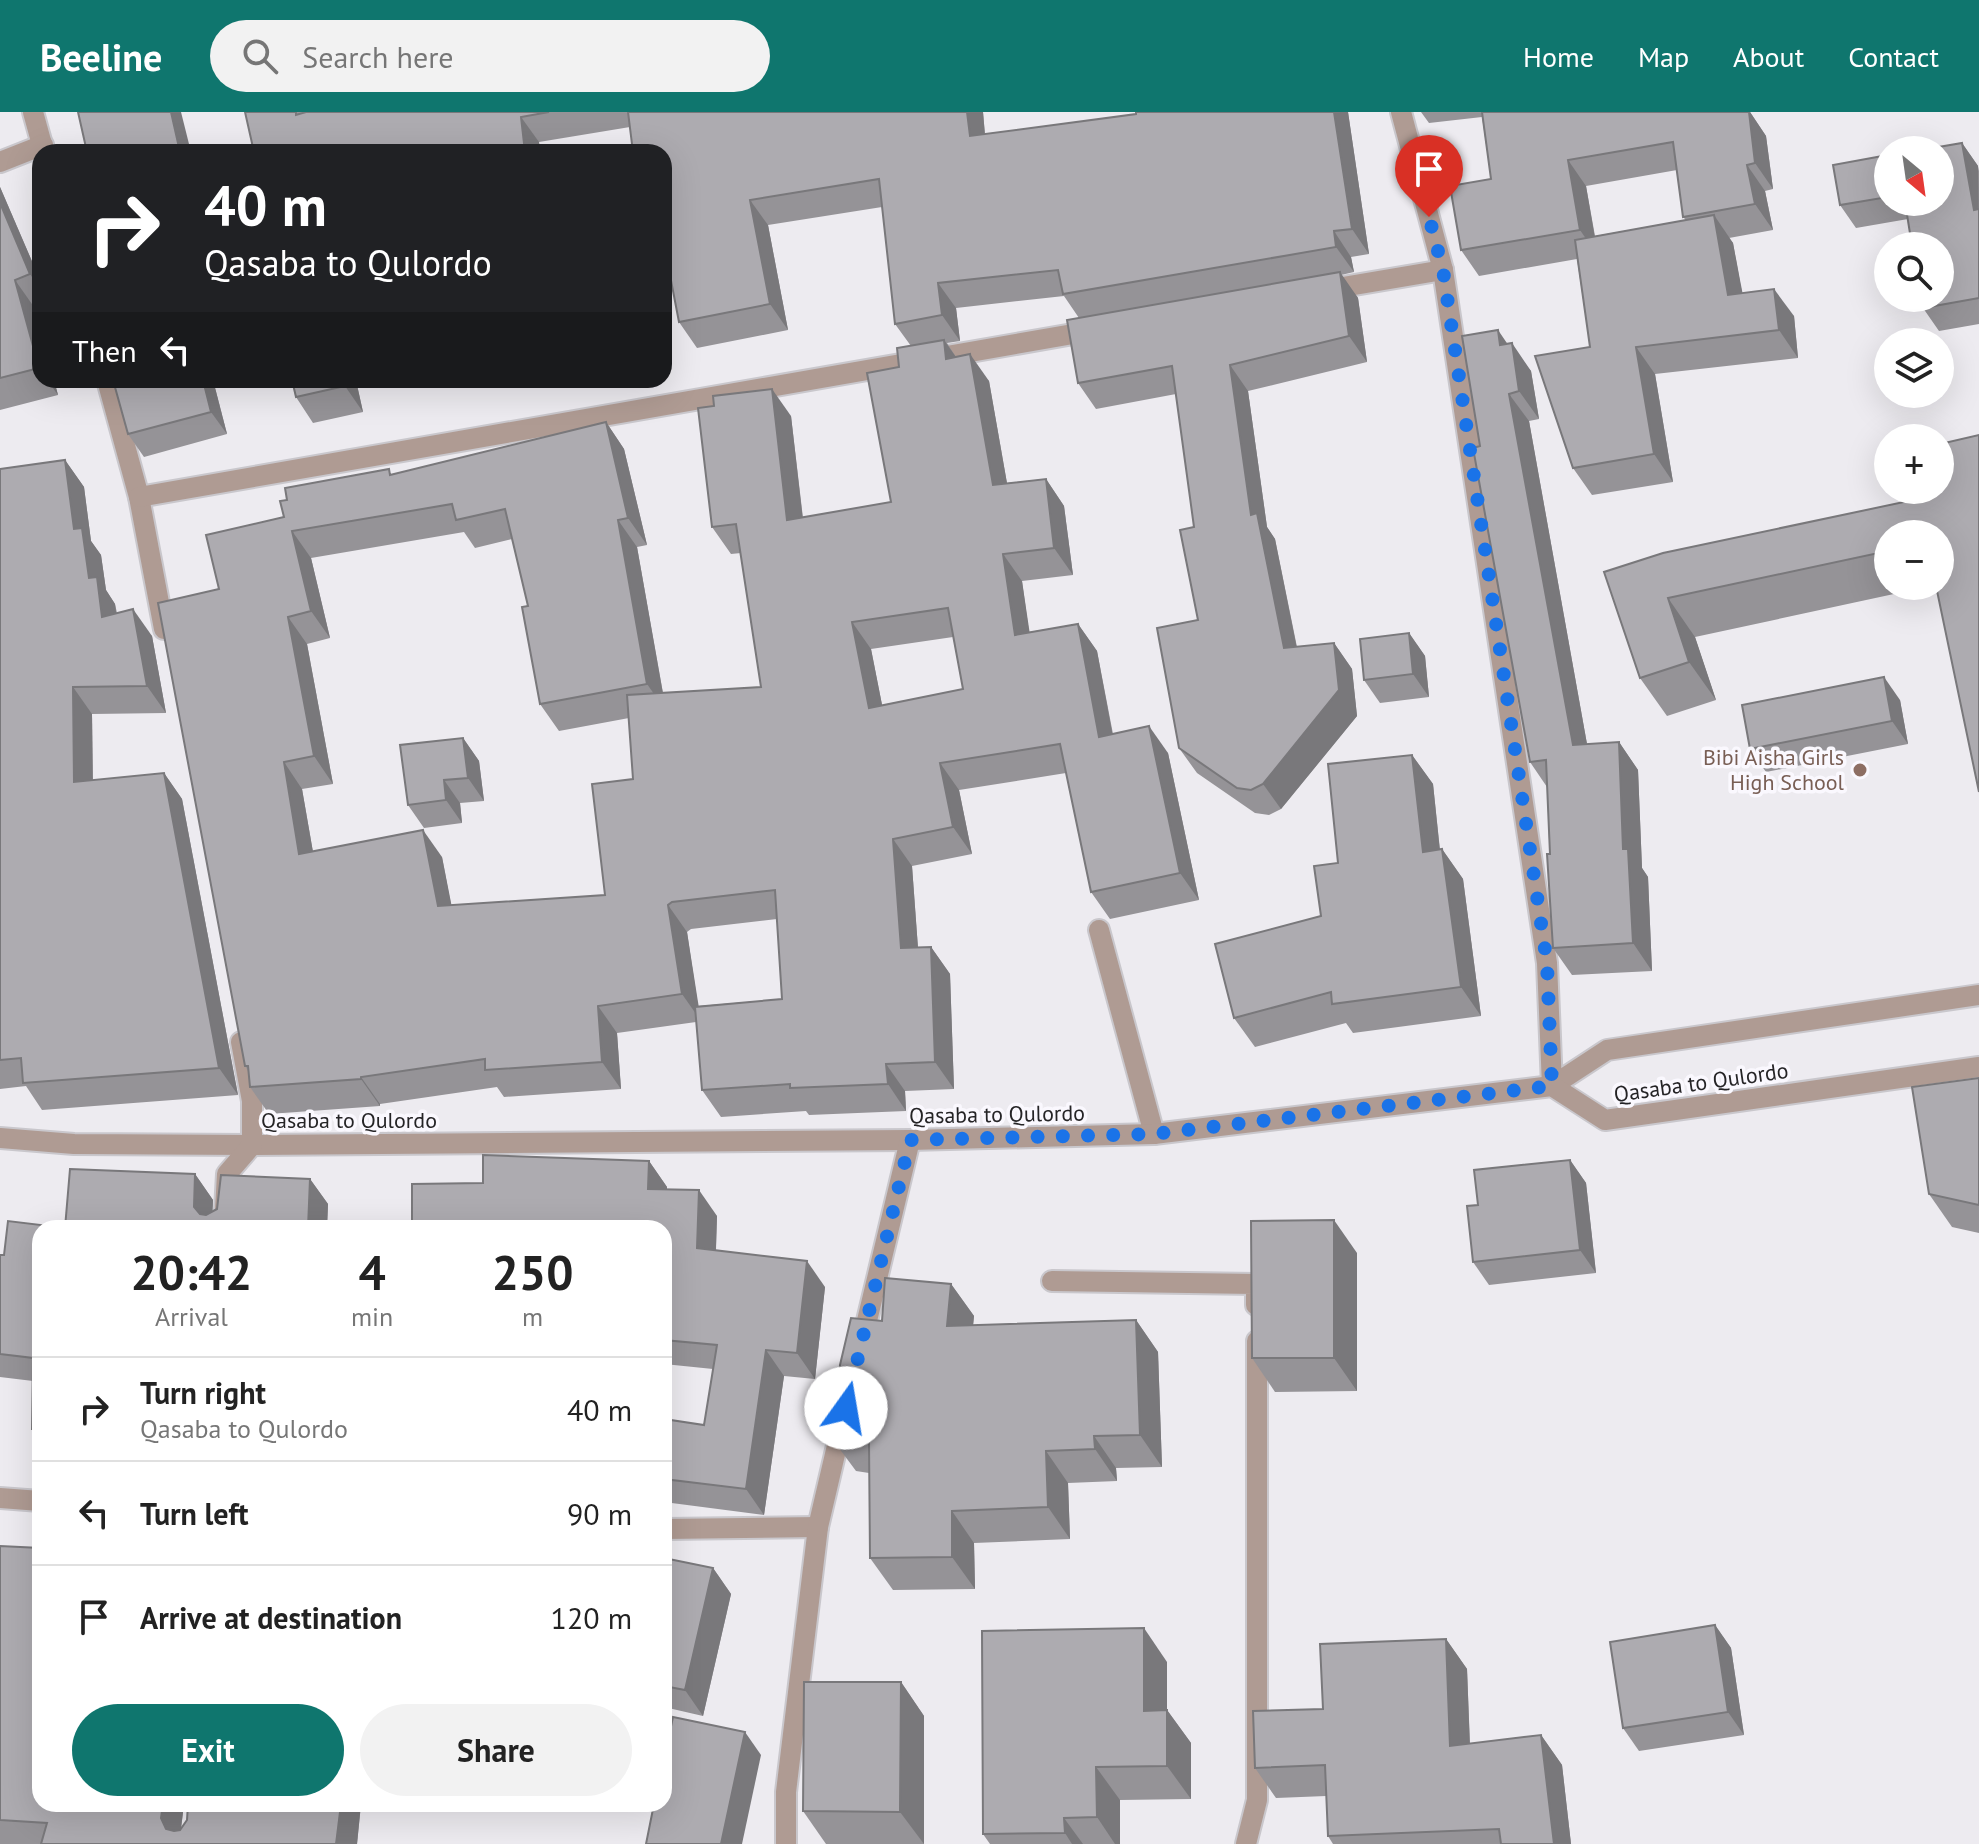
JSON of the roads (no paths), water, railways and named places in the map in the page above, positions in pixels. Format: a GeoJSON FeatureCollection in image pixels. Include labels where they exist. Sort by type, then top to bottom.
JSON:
{"type":"FeatureCollection","features":[{"type":"Feature","properties":{"kind":"street"},"geometry":{"type":"LineString","coordinates":[[33,112],[43,144]]}},
{"type":"Feature","properties":{"kind":"street"},"geometry":{"type":"LineString","coordinates":[[1401,112],[1443,270],[1547,963],[1552,1086]]}},
{"type":"Feature","properties":{"kind":"street"},"geometry":{"type":"LineString","coordinates":[[0,162],[32,153]]}},
{"type":"Feature","properties":{"kind":"street"},"geometry":{"type":"LineString","coordinates":[[1302,294],[1443,270]]}},
{"type":"Feature","properties":{"kind":"street"},"geometry":{"type":"LineString","coordinates":[[139,497],[1113,327]]}},
{"type":"Feature","properties":{"kind":"street"},"geometry":{"type":"LineString","coordinates":[[109,388],[139,497],[168,652]]}},
{"type":"Feature","properties":{"kind":"street"},"geometry":{"type":"LineString","coordinates":[[1099,930],[1154,1134]]}},
{"type":"Feature","properties":{"kind":"street"},"geometry":{"type":"LineString","coordinates":[[1552,1086],[1607,1050],[1979,995]]}},
{"type":"Feature","properties":{"kind":"street"},"geometry":{"type":"LineString","coordinates":[[224,1220],[227,1174],[252,1145],[252,1101],[237,1023]]}},
{"type":"Feature","properties":{"kind":"street","name":"Qasaba to Qulordo"},"geometry":{"type":"LineString","coordinates":[[0,1138],[74,1144],[252,1145],[910,1140],[1154,1134],[1552,1086],[1605,1120],[1979,1067]]}},
{"type":"Feature","properties":{"kind":"street"},"geometry":{"type":"LineString","coordinates":[[855,1372],[910,1140]]}},
{"type":"Feature","properties":{"kind":"street"},"geometry":{"type":"LineString","coordinates":[[1052,1281],[1256,1284],[1257,1800],[1246,1844]]}},
{"type":"Feature","properties":{"kind":"street"},"geometry":{"type":"LineString","coordinates":[[786,1844],[786,1792],[818,1527],[847,1403]]}},
{"type":"Feature","properties":{"kind":"street"},"geometry":{"type":"LineString","coordinates":[[0,1498],[32,1500]]}},
{"type":"Feature","properties":{"kind":"street"},"geometry":{"type":"LineString","coordinates":[[672,1529],[818,1527]]}},
{"type":"Feature","properties":{"kind":"place","name":"Bibi Aisha Girls High School"},"geometry":{"type":"Point","coordinates":[1860,770]}}]}
